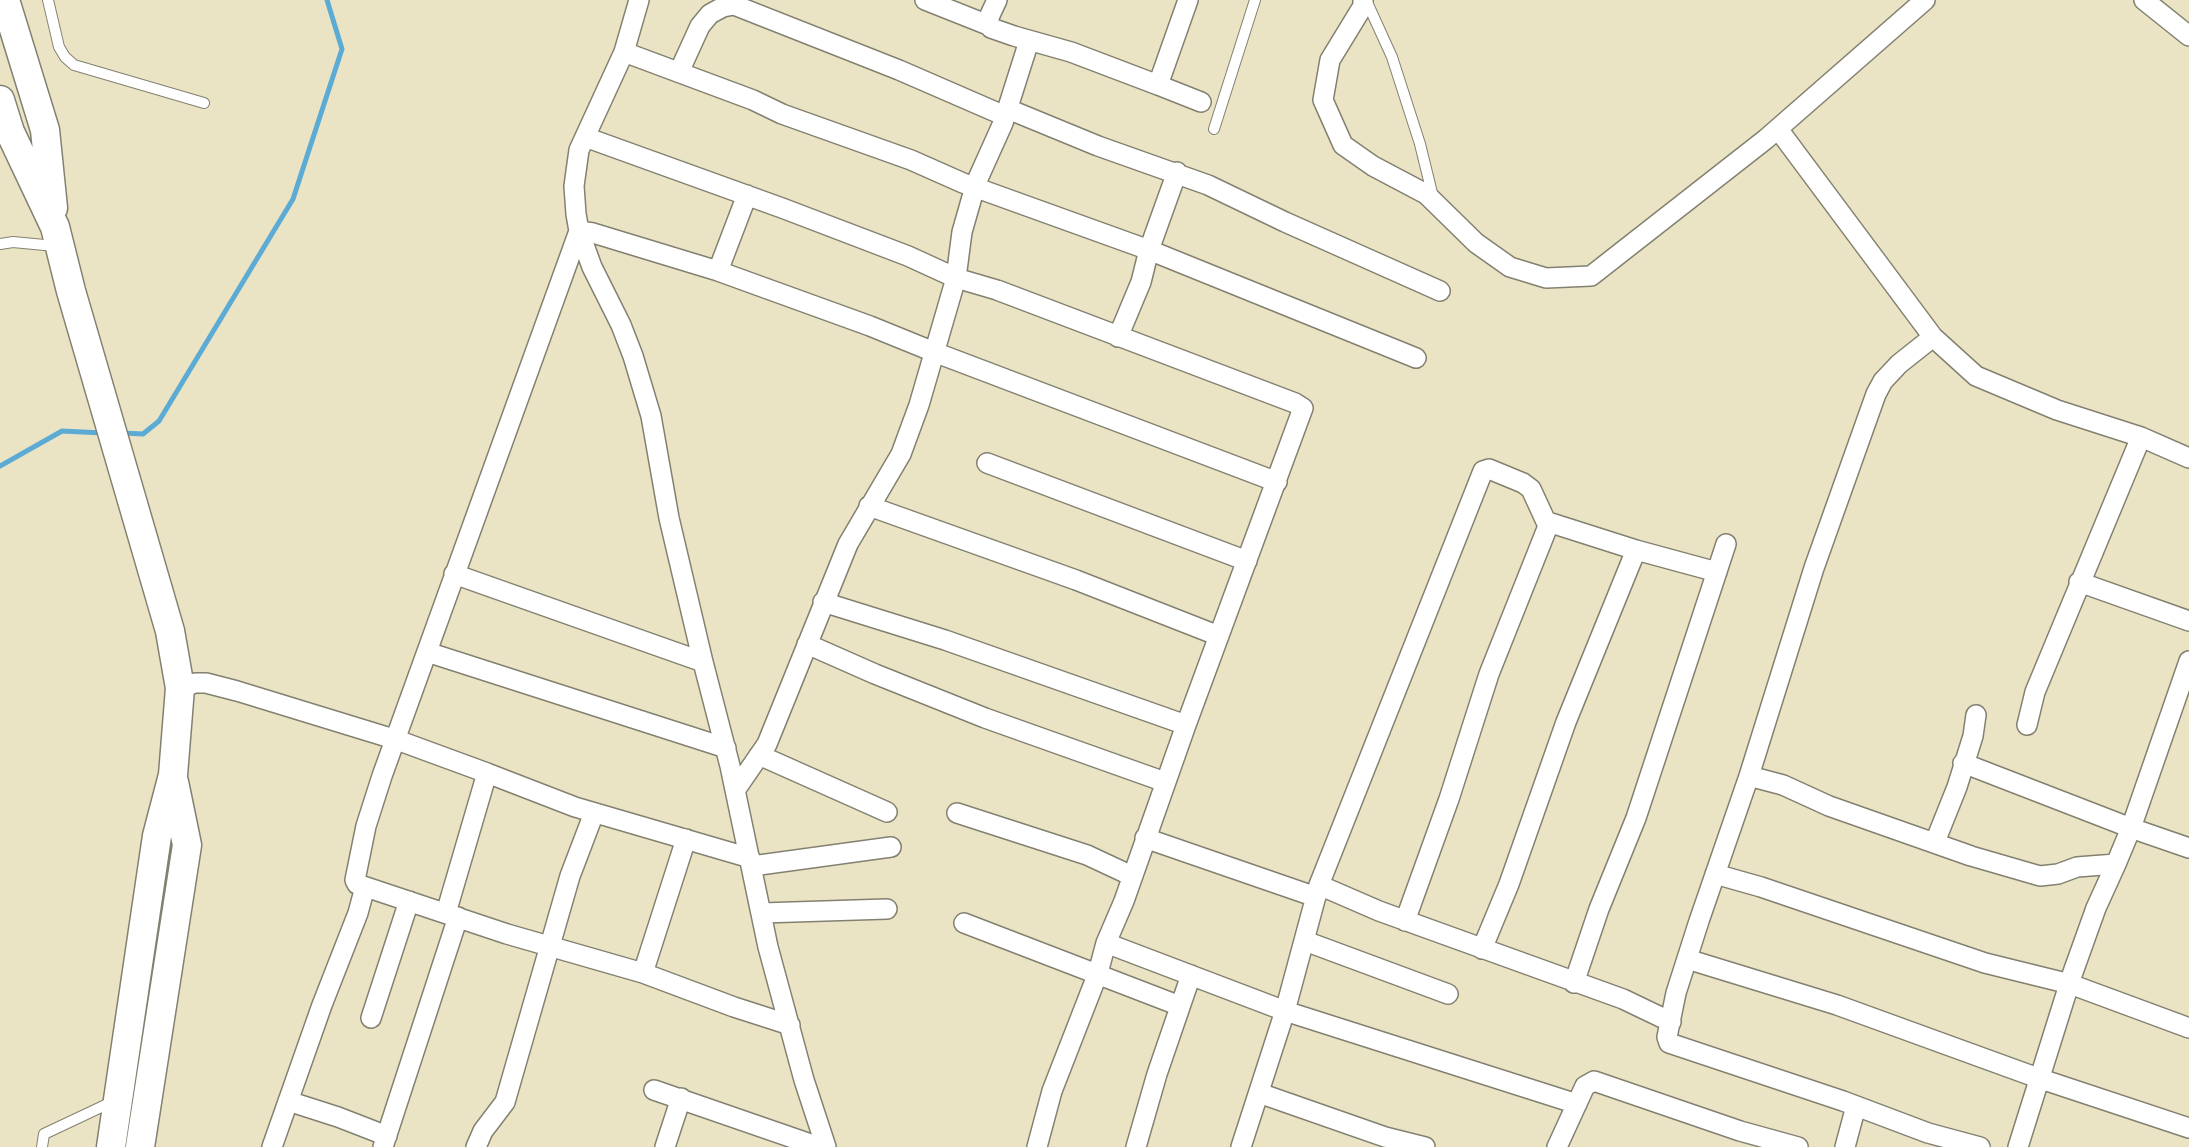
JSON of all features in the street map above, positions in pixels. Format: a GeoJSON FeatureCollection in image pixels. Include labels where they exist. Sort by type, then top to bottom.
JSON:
{"type":"FeatureCollection","features":[{"type":"Feature","properties":{"kind":"main road"},"geometry":{"type":"LineString","coordinates":[[5,0],[45,130],[58,237],[71,291],[170,631],[180,688],[173,775],[157,836],[111,1147]]}},
{"type":"Feature","properties":{"kind":"main road"},"geometry":{"type":"LineString","coordinates":[[0,100],[9,132],[58,237]]}},
{"type":"Feature","properties":{"kind":"main road"},"geometry":{"type":"LineString","coordinates":[[140,1147],[187,845],[173,775]]}},
{"type":"Feature","properties":{"kind":"street"},"geometry":{"type":"LineString","coordinates":[[639,0],[624,52],[579,150],[574,186],[579,231],[592,267],[621,325],[651,416],[669,518],[736,789],[768,947],[804,1080],[826,1147]]}},
{"type":"Feature","properties":{"kind":"street"},"geometry":{"type":"LineString","coordinates":[[925,0],[1029,41],[1071,52],[1201,102]]}},
{"type":"Feature","properties":{"kind":"street"},"geometry":{"type":"LineString","coordinates":[[989,26],[990,15],[997,0]]}},
{"type":"Feature","properties":{"kind":"street"},"geometry":{"type":"LineString","coordinates":[[1158,85],[1188,0]]}},
{"type":"Feature","properties":{"kind":"street"},"geometry":{"type":"LineString","coordinates":[[1365,0],[1330,60],[1323,100],[1343,145],[1373,166],[1426,194],[1476,243],[1510,267],[1546,278],[1591,276],[1778,129],[1904,7],[1925,0]]}},
{"type":"Feature","properties":{"kind":"street"},"geometry":{"type":"LineString","coordinates":[[2144,0],[2189,36]]}},
{"type":"Feature","properties":{"kind":"street"},"geometry":{"type":"LineString","coordinates":[[679,72],[700,26],[709,14],[734,5],[1007,112],[1177,172],[1440,291]]}},
{"type":"Feature","properties":{"kind":"street"},"geometry":{"type":"LineString","coordinates":[[736,789],[767,744],[848,544],[901,454],[919,405],[956,278],[962,232],[975,187],[1007,112],[1029,41]]}},
{"type":"Feature","properties":{"kind":"street"},"geometry":{"type":"LineString","coordinates":[[624,52],[782,114],[911,160],[975,187],[1149,250],[1416,358]]}},
{"type":"Feature","properties":{"kind":"street"},"geometry":{"type":"LineString","coordinates":[[1778,129],[1933,337],[1976,376],[2057,410],[2141,437],[2189,458]]}},
{"type":"Feature","properties":{"kind":"street"},"geometry":{"type":"LineString","coordinates":[[586,136],[908,256],[956,278],[997,290],[1301,406],[1303,413],[1186,724],[1106,943],[1098,973],[1052,1091],[1037,1147]]}},
{"type":"Feature","properties":{"kind":"street"},"geometry":{"type":"LineString","coordinates":[[1118,337],[1141,282],[1149,250],[1177,172]]}},
{"type":"Feature","properties":{"kind":"street"},"geometry":{"type":"LineString","coordinates":[[718,271],[747,195]]}},
{"type":"Feature","properties":{"kind":"street"},"geometry":{"type":"LineString","coordinates":[[579,231],[718,271],[870,326],[1277,482]]}},
{"type":"Feature","properties":{"kind":"street"},"geometry":{"type":"LineString","coordinates":[[579,231],[373,803],[356,882],[549,946],[643,973],[790,1025]]}},
{"type":"Feature","properties":{"kind":"street"},"geometry":{"type":"LineString","coordinates":[[1933,337],[1891,373],[1876,394],[1814,568],[1749,776],[1676,993],[1668,1041],[1674,1046],[1928,1133],[1980,1147]]}},
{"type":"Feature","properties":{"kind":"street"},"geometry":{"type":"LineString","coordinates":[[2027,725],[2035,692],[2141,437]]}},
{"type":"Feature","properties":{"kind":"street"},"geometry":{"type":"LineString","coordinates":[[987,463],[1247,561]]}},
{"type":"Feature","properties":{"kind":"street"},"geometry":{"type":"LineString","coordinates":[[1241,1147],[1285,1011],[1317,891],[1483,471],[1489,469],[1523,482],[1534,494],[1548,522],[1546,533],[1489,674],[1449,799],[1405,921]]}},
{"type":"Feature","properties":{"kind":"street"},"geometry":{"type":"LineString","coordinates":[[869,506],[1076,580],[1219,636]]}},
{"type":"Feature","properties":{"kind":"street"},"geometry":{"type":"LineString","coordinates":[[1548,522],[1717,572]]}},
{"type":"Feature","properties":{"kind":"street"},"geometry":{"type":"LineString","coordinates":[[1574,983],[1599,909],[1636,818],[1726,544]]}},
{"type":"Feature","properties":{"kind":"street"},"geometry":{"type":"LineString","coordinates":[[1482,948],[1509,884],[1566,722],[1636,550]]}},
{"type":"Feature","properties":{"kind":"street"},"geometry":{"type":"LineString","coordinates":[[454,574],[703,662]]}},
{"type":"Feature","properties":{"kind":"street"},"geometry":{"type":"LineString","coordinates":[[2079,582],[2189,621]]}},
{"type":"Feature","properties":{"kind":"street"},"geometry":{"type":"LineString","coordinates":[[823,602],[945,640],[1186,724]]}},
{"type":"Feature","properties":{"kind":"street"},"geometry":{"type":"LineString","coordinates":[[807,644],[974,713],[1165,782]]}},
{"type":"Feature","properties":{"kind":"street"},"geometry":{"type":"LineString","coordinates":[[427,652],[726,748]]}},
{"type":"Feature","properties":{"kind":"street"},"geometry":{"type":"LineString","coordinates":[[2018,1147],[2038,1078],[2096,908],[2131,828],[2189,661]]}},
{"type":"Feature","properties":{"kind":"street"},"geometry":{"type":"LineString","coordinates":[[180,688],[195,683],[216,686],[397,740],[594,813],[686,839],[751,862],[891,847]]}},
{"type":"Feature","properties":{"kind":"street"},"geometry":{"type":"LineString","coordinates":[[1935,842],[1957,786],[1973,736],[1976,715]]}},
{"type":"Feature","properties":{"kind":"street"},"geometry":{"type":"LineString","coordinates":[[759,755],[887,812]]}},
{"type":"Feature","properties":{"kind":"street"},"geometry":{"type":"LineString","coordinates":[[1963,763],[2189,848]]}},
{"type":"Feature","properties":{"kind":"street"},"geometry":{"type":"LineString","coordinates":[[288,1101],[338,1116],[385,1141],[452,915],[487,773]]}},
{"type":"Feature","properties":{"kind":"street"},"geometry":{"type":"LineString","coordinates":[[1749,776],[1783,785],[1829,806],[1971,856],[2040,876],[2058,874],[2077,867],[2116,864]]}},
{"type":"Feature","properties":{"kind":"street"},"geometry":{"type":"LineString","coordinates":[[476,1147],[482,1131],[505,1102],[518,1049],[546,964],[579,848],[594,813]]}},
{"type":"Feature","properties":{"kind":"street"},"geometry":{"type":"LineString","coordinates":[[957,814],[1087,855],[1132,876]]}},
{"type":"Feature","properties":{"kind":"street"},"geometry":{"type":"LineString","coordinates":[[1145,838],[1405,921],[1623,999],[1671,1022]]}},
{"type":"Feature","properties":{"kind":"street"},"geometry":{"type":"LineString","coordinates":[[643,973],[686,839]]}},
{"type":"Feature","properties":{"kind":"street"},"geometry":{"type":"LineString","coordinates":[[1715,874],[1985,963],[2070,984],[2189,1028]]}},
{"type":"Feature","properties":{"kind":"street"},"geometry":{"type":"LineString","coordinates":[[272,1147],[358,913],[365,887]]}},
{"type":"Feature","properties":{"kind":"street"},"geometry":{"type":"LineString","coordinates":[[371,1018],[409,901]]}},
{"type":"Feature","properties":{"kind":"street"},"geometry":{"type":"LineString","coordinates":[[762,913],[887,909]]}},
{"type":"Feature","properties":{"kind":"street"},"geometry":{"type":"LineString","coordinates":[[964,923],[1180,1006]]}},
{"type":"Feature","properties":{"kind":"street"},"geometry":{"type":"LineString","coordinates":[[1304,940],[1448,994]]}},
{"type":"Feature","properties":{"kind":"street"},"geometry":{"type":"LineString","coordinates":[[1106,943],[1285,1011],[1577,1104]]}},
{"type":"Feature","properties":{"kind":"street"},"geometry":{"type":"LineString","coordinates":[[1687,959],[1857,1013],[2038,1078],[2189,1128]]}},
{"type":"Feature","properties":{"kind":"street"},"geometry":{"type":"LineString","coordinates":[[1136,1147],[1157,1074],[1191,975]]}},
{"type":"Feature","properties":{"kind":"street"},"geometry":{"type":"LineString","coordinates":[[1557,1147],[1587,1083],[1594,1081],[1740,1131],[1798,1147]]}},
{"type":"Feature","properties":{"kind":"street"},"geometry":{"type":"LineString","coordinates":[[654,1090],[819,1147]]}},
{"type":"Feature","properties":{"kind":"street"},"geometry":{"type":"LineString","coordinates":[[1259,1093],[1385,1137],[1425,1147]]}},
{"type":"Feature","properties":{"kind":"street"},"geometry":{"type":"LineString","coordinates":[[664,1147],[681,1098]]}},
{"type":"Feature","properties":{"kind":"street"},"geometry":{"type":"LineString","coordinates":[[1845,1147],[1856,1107]]}},
{"type":"Feature","properties":{"kind":"lane"},"geometry":{"type":"LineString","coordinates":[[48,0],[60,47],[65,57],[74,65],[204,103]]}},
{"type":"Feature","properties":{"kind":"lane"},"geometry":{"type":"LineString","coordinates":[[1214,129],[1255,0]]}},
{"type":"Feature","properties":{"kind":"lane"},"geometry":{"type":"LineString","coordinates":[[1365,0],[1392,57],[1420,144],[1434,201]]}},
{"type":"Feature","properties":{"kind":"lane"},"geometry":{"type":"LineString","coordinates":[[0,244],[58,237]]}},
{"type":"Feature","properties":{"kind":"lane"},"geometry":{"type":"LineString","coordinates":[[42,1147],[44,1134],[78,1116],[118,1100]]}},
{"type":"Feature","properties":{"kind":"waterway"},"geometry":{"type":"LineString","coordinates":[[123,433],[143,434],[159,421],[293,199],[342,49],[327,0]]}},
{"type":"Feature","properties":{"kind":"waterway"},"geometry":{"type":"LineString","coordinates":[[0,466],[62,431],[103,433]]}}]}
